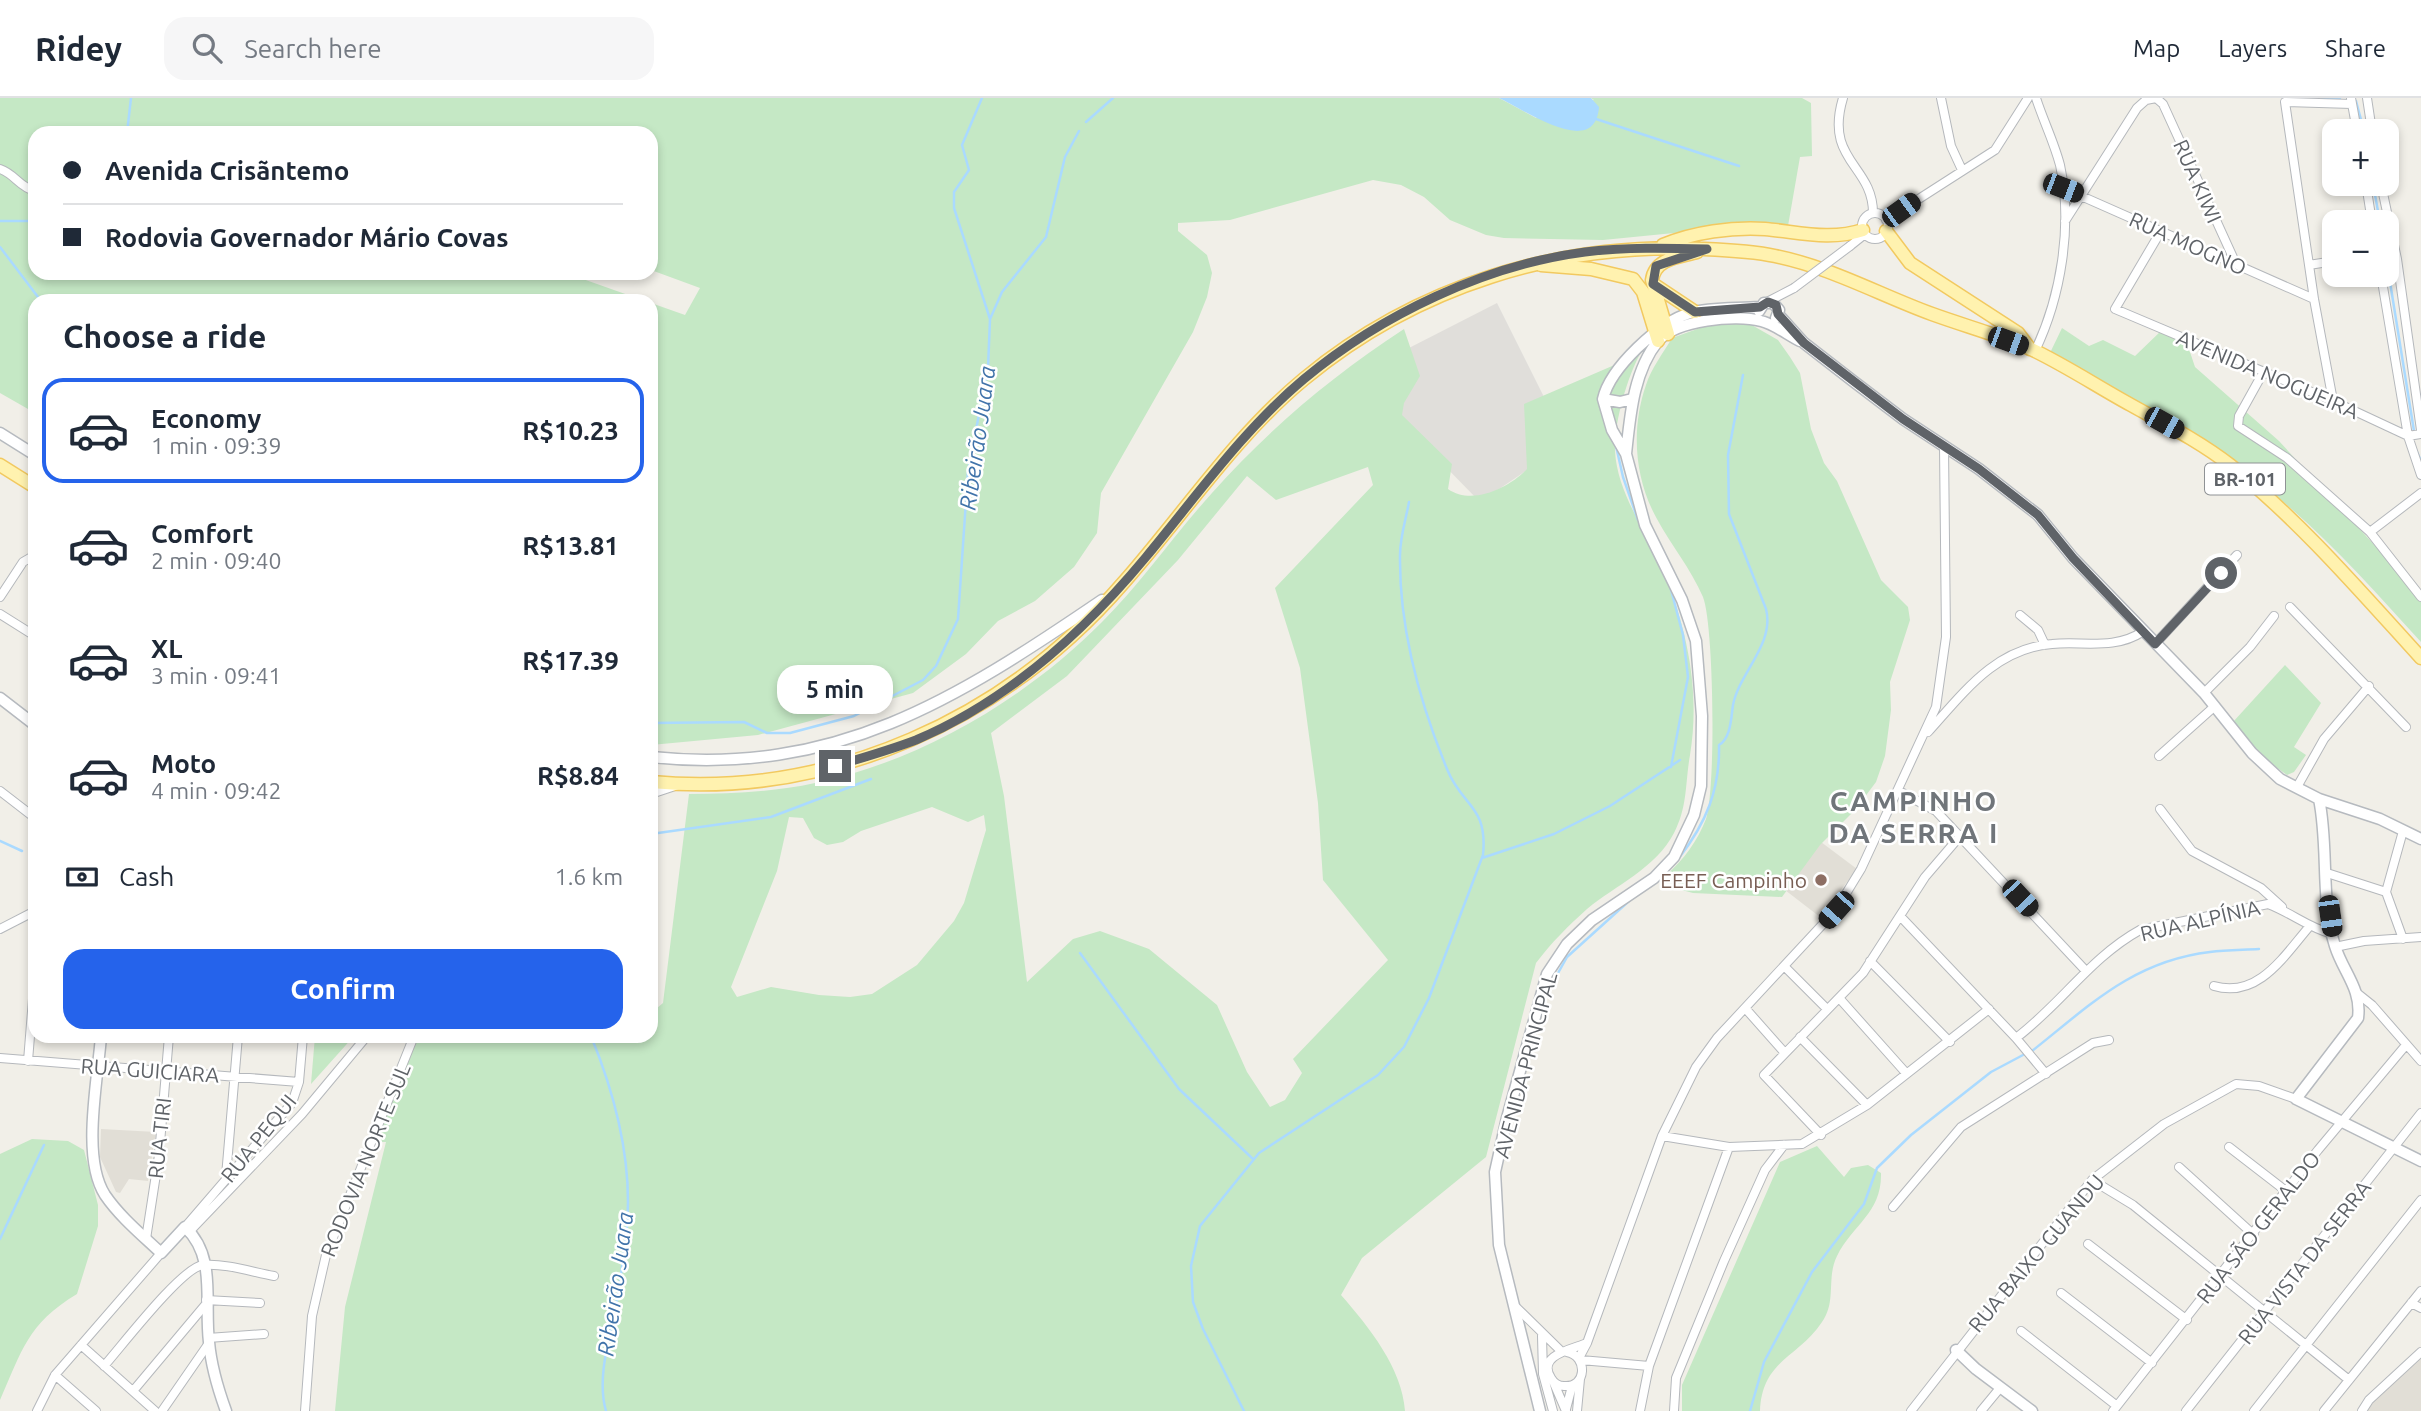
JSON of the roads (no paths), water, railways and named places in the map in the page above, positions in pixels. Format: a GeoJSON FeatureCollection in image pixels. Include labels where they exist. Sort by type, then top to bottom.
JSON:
{"type":"FeatureCollection","features":[{"type":"Feature","properties":{"kind":"main road"},"geometry":{"type":"LineString","coordinates":[[1886,226],[1910,263],[2018,333],[2033,350]]}},
{"type":"Feature","properties":{"kind":"main road"},"geometry":{"type":"LineString","coordinates":[[1656,248],[1683,238],[1723,231],[1763,229],[1843,237],[1864,232]]}},
{"type":"Feature","properties":{"kind":"main road","name":"BR-101"},"geometry":{"type":"LineString","coordinates":[[658,782],[680,784],[807,773],[917,739],[1003,692],[1031,672],[1118,589],[1226,459],[1303,380],[1350,344],[1401,314],[1456,289],[1530,264],[1587,252],[1656,248],[1757,253],[1797,262],[2033,350],[2187,436],[2230,465],[2295,526],[2421,658]]}},
{"type":"Feature","properties":{"kind":"main road"},"geometry":{"type":"LineString","coordinates":[[1661,333],[1653,284],[1656,266],[1707,249]]}},
{"type":"Feature","properties":{"kind":"main road"},"geometry":{"type":"LineString","coordinates":[[1530,264],[1602,271],[1633,279],[1643,292],[1661,333]]}},
{"type":"Feature","properties":{"kind":"main road"},"geometry":{"type":"LineString","coordinates":[[1653,284],[1695,312]]}},
{"type":"Feature","properties":{"kind":"main road"},"geometry":{"type":"LineString","coordinates":[[0,465],[28,483]]}},
{"type":"Feature","properties":{"kind":"street"},"geometry":{"type":"LineString","coordinates":[[1843,98],[1837,117],[1837,133],[1871,197],[1873,213],[1886,226]]}},
{"type":"Feature","properties":{"kind":"street"},"geometry":{"type":"LineString","coordinates":[[1941,98],[1951,146],[1962,170]]}},
{"type":"Feature","properties":{"kind":"street"},"geometry":{"type":"LineString","coordinates":[[1864,232],[1878,238],[1886,226],[1962,170],[1995,150],[2028,98]]}},
{"type":"Feature","properties":{"kind":"street"},"geometry":{"type":"LineString","coordinates":[[2033,350],[2052,314],[2065,221],[2059,164],[2036,98]]}},
{"type":"Feature","properties":{"kind":"street"},"geometry":{"type":"LineString","coordinates":[[2367,98],[2370,119]]}},
{"type":"Feature","properties":{"kind":"street"},"geometry":{"type":"LineString","coordinates":[[2065,221],[2139,105],[2146,100],[2159,99]]}},
{"type":"Feature","properties":{"kind":"street","name":"RUA KIWI"},"geometry":{"type":"LineString","coordinates":[[2159,99],[2235,264]]}},
{"type":"Feature","properties":{"kind":"street"},"geometry":{"type":"LineString","coordinates":[[2333,401],[2314,299],[2285,102],[2351,101],[2355,119]]}},
{"type":"Feature","properties":{"kind":"street"},"geometry":{"type":"LineString","coordinates":[[0,169],[11,173],[23,187],[28,189]]}},
{"type":"Feature","properties":{"kind":"street","name":"RUA MOGNO"},"geometry":{"type":"LineString","coordinates":[[2063,188],[2314,299]]}},
{"type":"Feature","properties":{"kind":"street"},"geometry":{"type":"LineString","coordinates":[[1762,305],[1791,290],[1850,246],[1864,232],[1863,220],[1873,213]]}},
{"type":"Feature","properties":{"kind":"street","name":"AVENIDA NOGUEIRA"},"geometry":{"type":"LineString","coordinates":[[2161,231],[2115,309],[2264,371],[2408,436]]}},
{"type":"Feature","properties":{"kind":"street"},"geometry":{"type":"LineString","coordinates":[[2309,265],[2322,263]]}},
{"type":"Feature","properties":{"kind":"street"},"geometry":{"type":"LineString","coordinates":[[2399,273],[2421,432],[2408,436]]}},
{"type":"Feature","properties":{"kind":"street"},"geometry":{"type":"LineString","coordinates":[[2383,287],[2408,436],[2417,448],[2421,475]]}},
{"type":"Feature","properties":{"kind":"street"},"geometry":{"type":"LineString","coordinates":[[1661,333],[1711,319],[1774,321],[1791,290]]}},
{"type":"Feature","properties":{"kind":"street"},"geometry":{"type":"LineString","coordinates":[[1632,399],[1620,402],[1603,399],[1615,373],[1661,333],[1695,312],[1773,303],[1804,343]]}},
{"type":"Feature","properties":{"kind":"street"},"geometry":{"type":"LineString","coordinates":[[1762,305],[1763,322]]}},
{"type":"Feature","properties":{"kind":"street"},"geometry":{"type":"LineString","coordinates":[[1763,322],[1804,343],[1903,419],[2038,515],[2073,558],[2204,693],[2252,753],[2280,779],[2319,799],[2380,819],[2421,839]]}},
{"type":"Feature","properties":{"kind":"street","name":"AVENIDA PRINCIPAL"},"geometry":{"type":"LineString","coordinates":[[1626,454],[1632,399],[1661,333]]}},
{"type":"Feature","properties":{"kind":"street"},"geometry":{"type":"LineString","coordinates":[[2409,345],[2421,342]]}},
{"type":"Feature","properties":{"kind":"street"},"geometry":{"type":"LineString","coordinates":[[2264,371],[2237,424],[2287,458],[2370,532],[2421,597]]}},
{"type":"Feature","properties":{"kind":"street","name":"AVENIDA PRINCIPAL"},"geometry":{"type":"LineString","coordinates":[[1540,1411],[1517,1308],[1499,1245],[1495,1172],[1507,1118],[1547,974],[1567,944],[1592,920],[1654,878],[1674,858],[1694,815],[1701,786],[1702,716],[1696,641],[1682,600],[1640,510],[1626,454],[1612,430],[1603,399]]}},
{"type":"Feature","properties":{"kind":"street"},"geometry":{"type":"LineString","coordinates":[[0,433],[28,451]]}},
{"type":"Feature","properties":{"kind":"street"},"geometry":{"type":"LineString","coordinates":[[1577,1411],[1583,1370],[1580,1359],[1662,1136],[1696,1067],[1745,1008],[1836,910],[1861,869],[1936,707],[1946,637],[1944,446]]}},
{"type":"Feature","properties":{"kind":"street"},"geometry":{"type":"LineString","coordinates":[[2370,532],[2421,493]]}},
{"type":"Feature","properties":{"kind":"street"},"geometry":{"type":"LineString","coordinates":[[2155,644],[2237,555]]}},
{"type":"Feature","properties":{"kind":"street"},"geometry":{"type":"LineString","coordinates":[[0,597],[23,562],[28,559]]}},
{"type":"Feature","properties":{"kind":"street"},"geometry":{"type":"LineString","coordinates":[[658,758],[681,760],[760,758],[828,746],[860,737],[914,714],[1002,667],[1118,589]]}},
{"type":"Feature","properties":{"kind":"street"},"geometry":{"type":"LineString","coordinates":[[2290,607],[2406,727]]}},
{"type":"Feature","properties":{"kind":"street"},"geometry":{"type":"LineString","coordinates":[[0,614],[28,632]]}},
{"type":"Feature","properties":{"kind":"street"},"geometry":{"type":"LineString","coordinates":[[2020,615],[2038,630],[2045,645]]}},
{"type":"Feature","properties":{"kind":"street"},"geometry":{"type":"LineString","coordinates":[[2204,693],[2250,647],[2274,616]]}},
{"type":"Feature","properties":{"kind":"street"},"geometry":{"type":"LineString","coordinates":[[1924,737],[1996,661],[2018,650],[2045,645],[2108,644],[2142,632]]}},
{"type":"Feature","properties":{"kind":"street"},"geometry":{"type":"LineString","coordinates":[[2297,788],[2324,739],[2369,686]]}},
{"type":"Feature","properties":{"kind":"street"},"geometry":{"type":"LineString","coordinates":[[0,698],[28,720]]}},
{"type":"Feature","properties":{"kind":"street"},"geometry":{"type":"LineString","coordinates":[[2159,756],[2215,706]]}},
{"type":"Feature","properties":{"kind":"street"},"geometry":{"type":"LineString","coordinates":[[1936,707],[1948,709]]}},
{"type":"Feature","properties":{"kind":"street"},"geometry":{"type":"LineString","coordinates":[[658,792],[680,784]]}},
{"type":"Feature","properties":{"kind":"street"},"geometry":{"type":"LineString","coordinates":[[0,791],[28,813]]}},
{"type":"Feature","properties":{"kind":"street"},"geometry":{"type":"LineString","coordinates":[[1899,791],[1936,811],[1961,835],[2086,971]]}},
{"type":"Feature","properties":{"kind":"street"},"geometry":{"type":"LineString","coordinates":[[2319,799],[2332,934],[2335,947],[2357,993],[2358,1017],[2295,1099],[2421,1161]]}},
{"type":"Feature","properties":{"kind":"street"},"geometry":{"type":"LineString","coordinates":[[2160,809],[2192,851],[2260,888],[2286,911]]}},
{"type":"Feature","properties":{"kind":"street"},"geometry":{"type":"LineString","coordinates":[[2403,831],[2386,891],[2403,939]]}},
{"type":"Feature","properties":{"kind":"street"},"geometry":{"type":"LineString","coordinates":[[1821,1135],[1764,1075],[1784,1052],[1840,999],[1870,961],[1925,877],[1961,835]]}},
{"type":"Feature","properties":{"kind":"street"},"geometry":{"type":"LineString","coordinates":[[2327,873],[2386,891]]}},
{"type":"Feature","properties":{"kind":"street","name":"RUA ALPÍNIA"},"geometry":{"type":"LineString","coordinates":[[2016,1038],[2050,1012],[2086,971],[2122,940],[2140,930],[2268,904],[2286,911],[2309,927],[2332,934]]}},
{"type":"Feature","properties":{"kind":"street"},"geometry":{"type":"LineString","coordinates":[[0,929],[28,915]]}},
{"type":"Feature","properties":{"kind":"street"},"geometry":{"type":"LineString","coordinates":[[1900,916],[2016,1038],[2046,1074]]}},
{"type":"Feature","properties":{"kind":"street"},"geometry":{"type":"LineString","coordinates":[[2214,986],[2228,990],[2261,979],[2276,968],[2309,927]]}},
{"type":"Feature","properties":{"kind":"street"},"geometry":{"type":"LineString","coordinates":[[2335,947],[2421,937]]}},
{"type":"Feature","properties":{"kind":"street"},"geometry":{"type":"LineString","coordinates":[[1870,961],[1950,1042]]}},
{"type":"Feature","properties":{"kind":"street"},"geometry":{"type":"LineString","coordinates":[[1785,967],[1828,1009]]}},
{"type":"Feature","properties":{"kind":"street"},"geometry":{"type":"LineString","coordinates":[[2357,993],[2372,1004],[2421,1060]]}},
{"type":"Feature","properties":{"kind":"street"},"geometry":{"type":"LineString","coordinates":[[1840,999],[1906,1073]]}},
{"type":"Feature","properties":{"kind":"street"},"geometry":{"type":"LineString","coordinates":[[1745,1008],[1784,1052]]}},
{"type":"Feature","properties":{"kind":"street"},"geometry":{"type":"LineString","coordinates":[[1662,1136],[1729,1147],[1802,1144],[1867,1105],[1989,1009]]}},
{"type":"Feature","properties":{"kind":"street"},"geometry":{"type":"LineString","coordinates":[[1800,1037],[1867,1105]]}},
{"type":"Feature","properties":{"kind":"street"},"geometry":{"type":"LineString","coordinates":[[1893,1207],[1961,1127],[2093,1043],[2109,1040]]}},
{"type":"Feature","properties":{"kind":"street"},"geometry":{"type":"LineString","coordinates":[[28,1061],[29,1043]]}},
{"type":"Feature","properties":{"kind":"street"},"geometry":{"type":"LineString","coordinates":[[101,1043],[93,1149],[96,1173],[105,1195],[161,1253],[170,1252],[187,1230],[303,1115],[361,1043]]}},
{"type":"Feature","properties":{"kind":"street","name":"RUA TIRI"},"geometry":{"type":"LineString","coordinates":[[146,1239],[159,1155],[168,1043]]}},
{"type":"Feature","properties":{"kind":"street"},"geometry":{"type":"LineString","coordinates":[[226,1178],[237,1043]]}},
{"type":"Feature","properties":{"kind":"street","name":"RUA PEQUI"},"geometry":{"type":"LineString","coordinates":[[187,1230],[226,1178],[292,1103],[299,1082],[302,1043]]}},
{"type":"Feature","properties":{"kind":"street","name":"RODOVIA NORTE SUL"},"geometry":{"type":"LineString","coordinates":[[305,1411],[312,1316],[326,1255],[411,1043]]}},
{"type":"Feature","properties":{"kind":"street","name":"RUA SÃO GERALDO"},"geometry":{"type":"LineString","coordinates":[[2115,1409],[2341,1121],[2406,1045]]}},
{"type":"Feature","properties":{"kind":"street","name":"RUA GUICIARA"},"geometry":{"type":"LineString","coordinates":[[0,1058],[299,1082]]}},
{"type":"Feature","properties":{"kind":"street","name":"RUA BAIXO GUANDU"},"geometry":{"type":"LineString","coordinates":[[1911,1411],[1956,1350],[2092,1180],[2164,1124],[2236,1084],[2259,1086],[2295,1099]]}},
{"type":"Feature","properties":{"kind":"street","name":"RUA VISTA DA SERRA"},"geometry":{"type":"LineString","coordinates":[[2186,1411],[2421,1113]]}},
{"type":"Feature","properties":{"kind":"street"},"geometry":{"type":"LineString","coordinates":[[1674,1411],[1676,1378],[1724,1261],[1765,1170],[1784,1145]]}},
{"type":"Feature","properties":{"kind":"street"},"geometry":{"type":"LineString","coordinates":[[1640,1411],[1649,1366],[1729,1147]]}},
{"type":"Feature","properties":{"kind":"street"},"geometry":{"type":"LineString","coordinates":[[2229,1147],[2286,1191]]}},
{"type":"Feature","properties":{"kind":"street"},"geometry":{"type":"LineString","coordinates":[[2179,1167],[2254,1235]]}},
{"type":"Feature","properties":{"kind":"street"},"geometry":{"type":"LineString","coordinates":[[2092,1180],[2133,1205],[2349,1380]]}},
{"type":"Feature","properties":{"kind":"street"},"geometry":{"type":"LineString","coordinates":[[2254,1411],[2421,1200]]}},
{"type":"Feature","properties":{"kind":"street"},"geometry":{"type":"LineString","coordinates":[[37,1411],[55,1375],[161,1253],[187,1230]]}},
{"type":"Feature","properties":{"kind":"street"},"geometry":{"type":"LineString","coordinates":[[187,1230],[204,1252],[207,1265],[209,1340],[226,1411]]}},
{"type":"Feature","properties":{"kind":"street"},"geometry":{"type":"LineString","coordinates":[[146,1239],[176,1237]]}},
{"type":"Feature","properties":{"kind":"street"},"geometry":{"type":"LineString","coordinates":[[2088,1244],[2187,1320]]}},
{"type":"Feature","properties":{"kind":"street"},"geometry":{"type":"LineString","coordinates":[[104,1366],[177,1282],[195,1268],[207,1265],[274,1276]]}},
{"type":"Feature","properties":{"kind":"street"},"geometry":{"type":"LineString","coordinates":[[2324,1411],[2421,1291]]}},
{"type":"Feature","properties":{"kind":"street"},"geometry":{"type":"LineString","coordinates":[[2061,1293],[2152,1363]]}},
{"type":"Feature","properties":{"kind":"street"},"geometry":{"type":"LineString","coordinates":[[206,1302],[260,1303]]}},
{"type":"Feature","properties":{"kind":"street"},"geometry":{"type":"LineString","coordinates":[[132,1391],[206,1302]]}},
{"type":"Feature","properties":{"kind":"street"},"geometry":{"type":"LineString","coordinates":[[2412,1303],[2421,1308]]}},
{"type":"Feature","properties":{"kind":"street"},"geometry":{"type":"LineString","coordinates":[[1517,1308],[1542,1336],[1564,1352],[1580,1359],[1649,1366]]}},
{"type":"Feature","properties":{"kind":"street"},"geometry":{"type":"LineString","coordinates":[[2021,1331],[2115,1409]]}},
{"type":"Feature","properties":{"kind":"street"},"geometry":{"type":"LineString","coordinates":[[209,1340],[264,1334]]}},
{"type":"Feature","properties":{"kind":"street"},"geometry":{"type":"LineString","coordinates":[[1542,1336],[1545,1373],[1553,1411]]}},
{"type":"Feature","properties":{"kind":"street"},"geometry":{"type":"LineString","coordinates":[[162,1411],[209,1340]]}},
{"type":"Feature","properties":{"kind":"street"},"geometry":{"type":"LineString","coordinates":[[1545,1373],[1549,1363],[1564,1352],[1587,1343]]}},
{"type":"Feature","properties":{"kind":"street"},"geometry":{"type":"LineString","coordinates":[[81,1345],[155,1411]]}},
{"type":"Feature","properties":{"kind":"street"},"geometry":{"type":"LineString","coordinates":[[1956,1350],[2032,1411]]}},
{"type":"Feature","properties":{"kind":"street"},"geometry":{"type":"LineString","coordinates":[[2362,1411],[2421,1352]]}},
{"type":"Feature","properties":{"kind":"street"},"geometry":{"type":"LineString","coordinates":[[1545,1373],[1562,1386],[1572,1385],[1580,1380]]}},
{"type":"Feature","properties":{"kind":"street"},"geometry":{"type":"LineString","coordinates":[[55,1375],[96,1411]]}},
{"type":"Feature","properties":{"kind":"street"},"geometry":{"type":"LineString","coordinates":[[1553,1381],[1565,1410]]}},
{"type":"Feature","properties":{"kind":"street"},"geometry":{"type":"LineString","coordinates":[[1565,1410],[1572,1385]]}},
{"type":"Feature","properties":{"kind":"street"},"geometry":{"type":"LineString","coordinates":[[1981,1411],[2000,1388]]}},
{"type":"Feature","properties":{"kind":"water"},"geometry":{"type":"Polygon","coordinates":[[[1499,98],[1591,98],[1599,107],[1594,123],[1585,130],[1572,131],[1540,119],[1499,98]]]}},
{"type":"Feature","properties":{"kind":"waterway"},"geometry":{"type":"LineString","coordinates":[[128,126],[131,98]]}},
{"type":"Feature","properties":{"kind":"waterway"},"geometry":{"type":"LineString","coordinates":[[982,98],[962,145],[969,170],[954,192],[954,208],[990,319]]}},
{"type":"Feature","properties":{"kind":"waterway","name":"Ribeirão Juara"},"geometry":{"type":"LineString","coordinates":[[1086,122],[1113,98]]}},
{"type":"Feature","properties":{"kind":"waterway"},"geometry":{"type":"LineString","coordinates":[[2322,98],[2340,99]]}},
{"type":"Feature","properties":{"kind":"waterway"},"geometry":{"type":"LineString","coordinates":[[2356,101],[2361,119]]}},
{"type":"Feature","properties":{"kind":"waterway"},"geometry":{"type":"LineString","coordinates":[[1596,119],[1739,166]]}},
{"type":"Feature","properties":{"kind":"waterway","name":"Ribeirão Juara"},"geometry":{"type":"LineString","coordinates":[[658,723],[744,722],[767,733],[790,733],[854,716],[923,680],[936,666],[958,619],[968,471],[988,368],[990,319],[1002,292],[1046,237],[1065,157],[1079,131]]}},
{"type":"Feature","properties":{"kind":"waterway"},"geometry":{"type":"LineString","coordinates":[[2375,196],[2378,210]]}},
{"type":"Feature","properties":{"kind":"waterway"},"geometry":{"type":"LineString","coordinates":[[0,221],[28,221]]}},
{"type":"Feature","properties":{"kind":"waterway"},"geometry":{"type":"LineString","coordinates":[[0,247],[36,294]]}},
{"type":"Feature","properties":{"kind":"waterway"},"geometry":{"type":"LineString","coordinates":[[2391,287],[2414,431]]}},
{"type":"Feature","properties":{"kind":"waterway"},"geometry":{"type":"LineString","coordinates":[[1679,858],[1697,832],[1710,805],[1717,777],[1719,745],[1728,733],[1737,693],[1761,646],[1767,622],[1766,609],[1729,514],[1728,455],[1743,375]]}},
{"type":"Feature","properties":{"kind":"waterway"},"geometry":{"type":"LineString","coordinates":[[1616,446],[1623,477],[1638,520]]}},
{"type":"Feature","properties":{"kind":"waterway"},"geometry":{"type":"LineString","coordinates":[[2417,452],[2421,461]]}},
{"type":"Feature","properties":{"kind":"waterway"},"geometry":{"type":"LineString","coordinates":[[1244,1411],[1203,1329],[1193,1302],[1191,1266],[1200,1226],[1259,1153],[1378,1075],[1404,1047],[1429,998],[1483,855],[1482,826],[1447,769],[1428,718],[1407,637],[1400,548],[1409,502]]}},
{"type":"Feature","properties":{"kind":"waterway"},"geometry":{"type":"LineString","coordinates":[[1670,586],[1683,635],[1688,677],[1671,767]]}},
{"type":"Feature","properties":{"kind":"waterway"},"geometry":{"type":"LineString","coordinates":[[1482,858],[1554,834],[1610,806],[1680,760]]}},
{"type":"Feature","properties":{"kind":"waterway","name":"Ribeirão Juara"},"geometry":{"type":"LineString","coordinates":[[658,833],[771,817],[871,779]]}},
{"type":"Feature","properties":{"kind":"waterway"},"geometry":{"type":"LineString","coordinates":[[0,841],[22,851]]}},
{"type":"Feature","properties":{"kind":"waterway"},"geometry":{"type":"LineString","coordinates":[[1548,991],[1567,957],[1629,901]]}},
{"type":"Feature","properties":{"kind":"waterway"},"geometry":{"type":"LineString","coordinates":[[2032,1051],[2093,1002],[2135,975],[2183,957],[2210,952],[2259,949]]}},
{"type":"Feature","properties":{"kind":"waterway"},"geometry":{"type":"LineString","coordinates":[[1080,953],[1179,1089],[1253,1159]]}},
{"type":"Feature","properties":{"kind":"waterway","name":"Ribeirão Juara"},"geometry":{"type":"LineString","coordinates":[[594,1043],[621,1134],[628,1211],[622,1268],[604,1370],[603,1398],[606,1411]]}},
{"type":"Feature","properties":{"kind":"waterway"},"geometry":{"type":"LineString","coordinates":[[1750,1411],[1764,1362],[1812,1272],[1864,1204],[1877,1168],[1911,1135],[1991,1072],[2023,1055]]}},
{"type":"Feature","properties":{"kind":"waterway"},"geometry":{"type":"LineString","coordinates":[[0,1239],[44,1145]]}},
{"type":"Feature","properties":{"kind":"place","name":"EEEF Campinho"},"geometry":{"type":"Point","coordinates":[1821,880]}},
{"type":"Feature","properties":{"kind":"district","name":"CAMPINHO DA SERRA I"},"geometry":{"type":"Point","coordinates":[1914,816]}}]}
